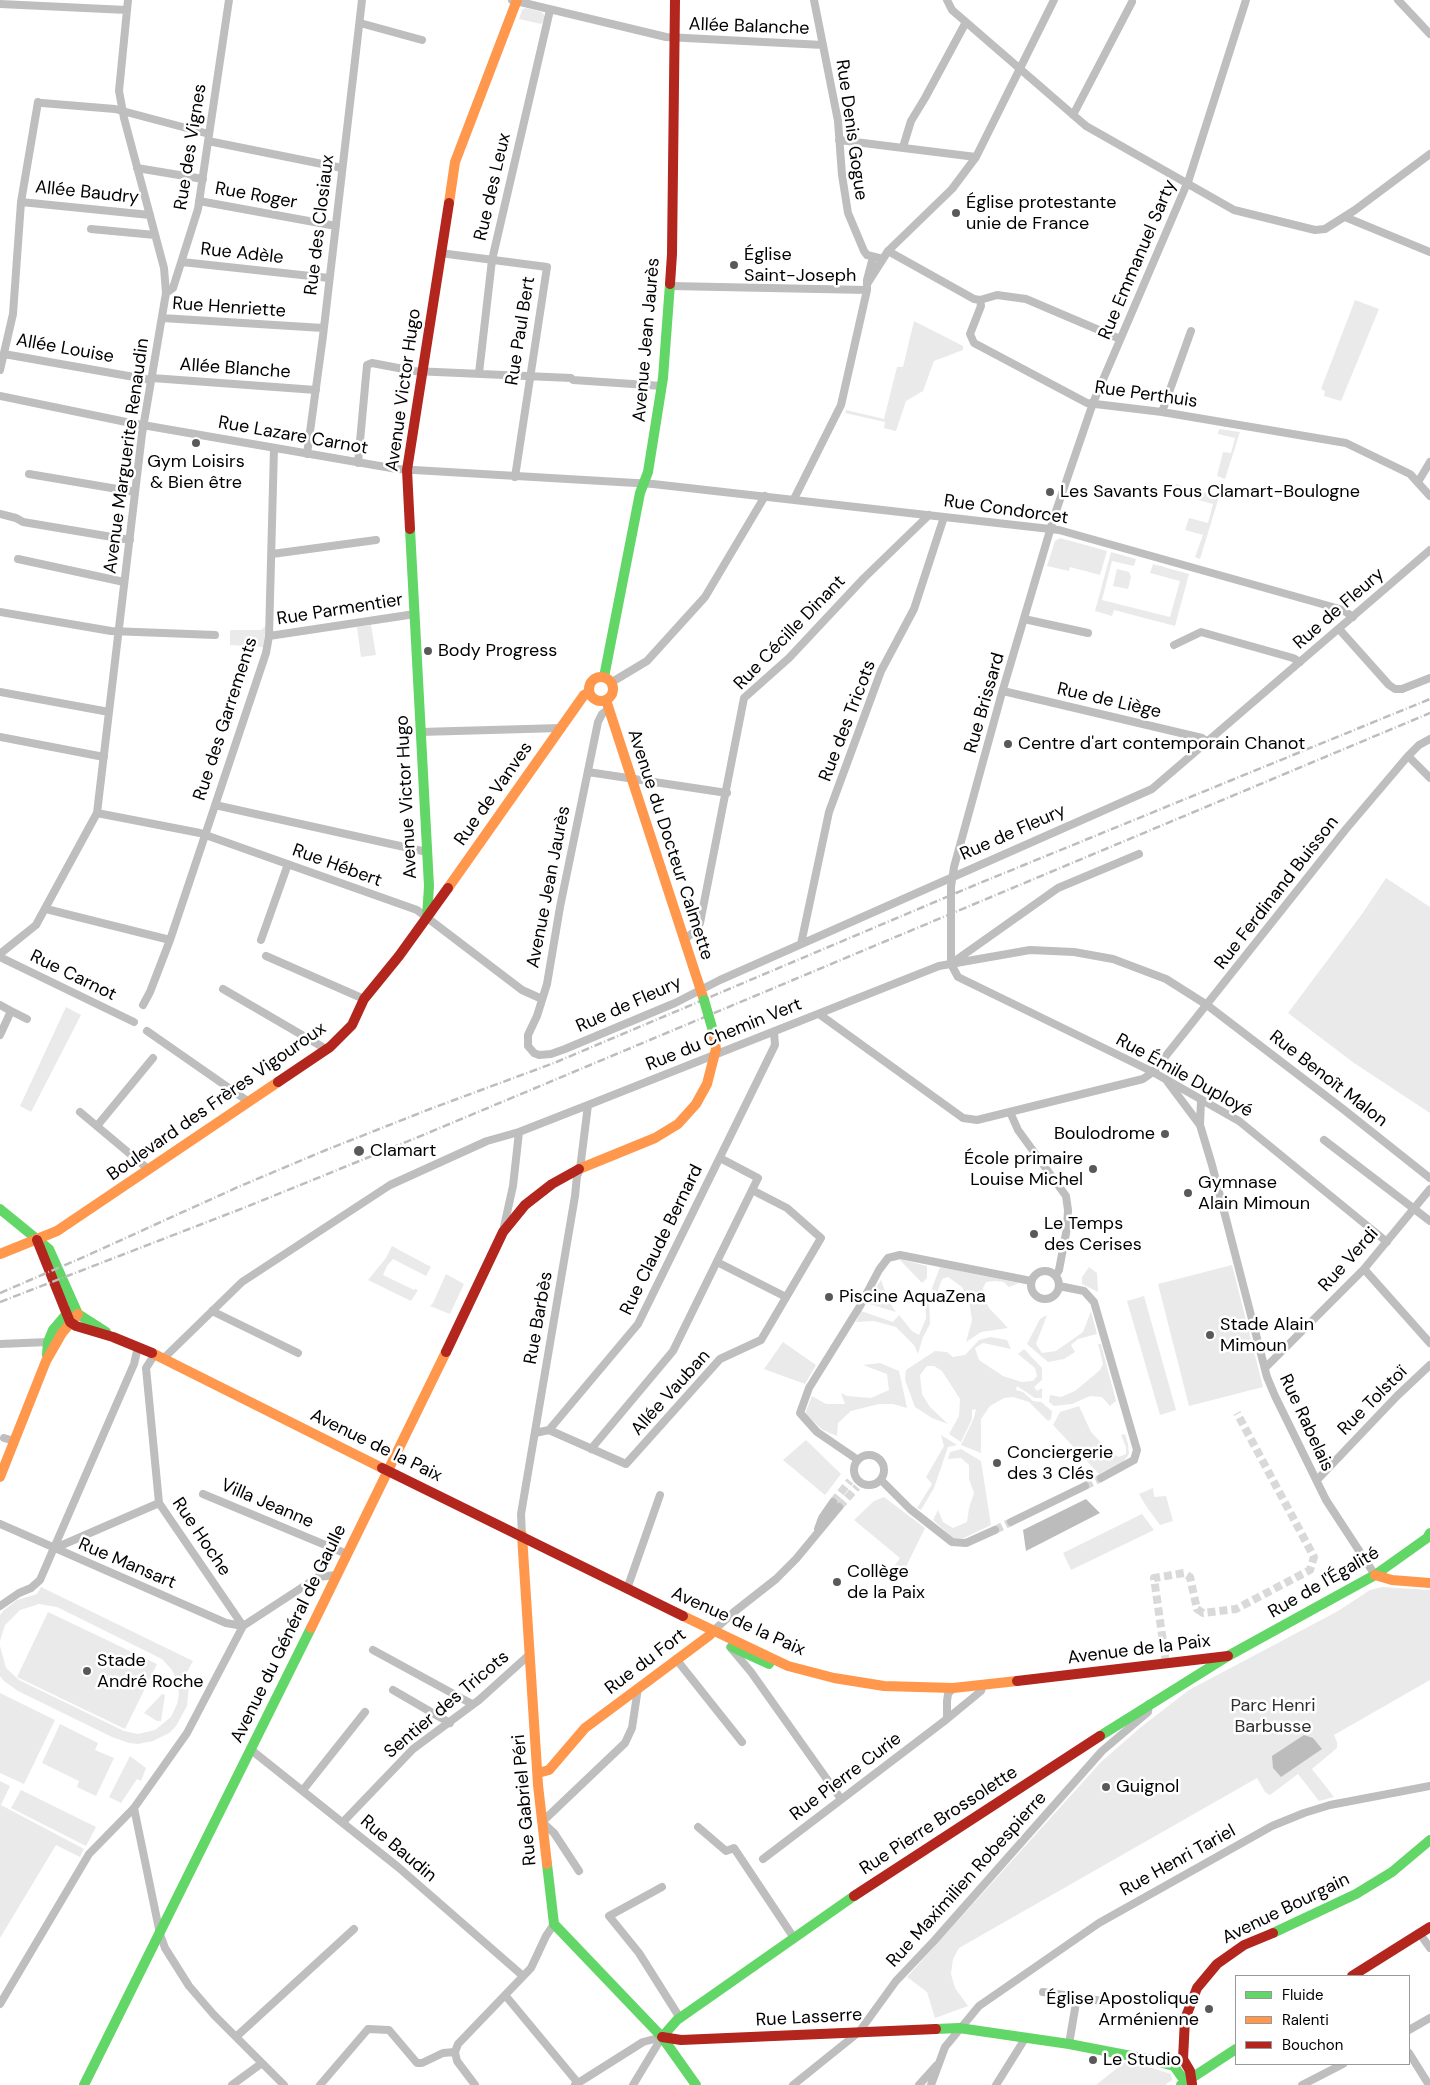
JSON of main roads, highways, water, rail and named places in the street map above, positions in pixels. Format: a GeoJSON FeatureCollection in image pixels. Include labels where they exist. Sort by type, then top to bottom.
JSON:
{"type":"FeatureCollection","features":[{"type":"Feature","properties":{"kind":"main road","name":"Avenue Victor Hugo"},"geometry":{"type":"LineString","coordinates":[[427,917],[429,886],[407,470],[455,162],[515,0]]}},
{"type":"Feature","properties":{"kind":"main road","name":"Avenue Jean Jaurès"},"geometry":{"type":"LineString","coordinates":[[608,679],[629,545],[653,444],[662,386],[670,286],[675,0]]}},
{"type":"Feature","properties":{"kind":"main road"},"geometry":{"type":"LineString","coordinates":[[599,677],[608,679],[613,690],[607,704],[594,699],[589,692],[592,681],[599,677]]}},
{"type":"Feature","properties":{"kind":"main road","name":"Rue de Vanves"},"geometry":{"type":"LineString","coordinates":[[427,917],[560,728],[589,692]]}},
{"type":"Feature","properties":{"kind":"main road","name":"Avenue du Docteur Calmette"},"geometry":{"type":"LineString","coordinates":[[579,1172],[678,1124],[692,1109],[707,1084],[716,1055],[716,1044],[702,995],[607,704]]}},
{"type":"Feature","properties":{"kind":"main road","name":"Boulevard des Frères Vigouroux"},"geometry":{"type":"LineString","coordinates":[[0,1254],[57,1231],[326,1049],[352,1025],[364,999],[427,917]]}},
{"type":"Feature","properties":{"kind":"main road"},"geometry":{"type":"LineString","coordinates":[[490,1257],[529,1209],[544,1196],[579,1172]]}},
{"type":"Feature","properties":{"kind":"main road","name":"Avenue du Général de Gaulle"},"geometry":{"type":"LineString","coordinates":[[84,2085],[347,1554],[503,1232],[525,1206],[552,1184],[579,1172]]}},
{"type":"Feature","properties":{"kind":"main road"},"geometry":{"type":"LineString","coordinates":[[0,1208],[49,1249],[72,1314],[46,1361],[0,1477]]}},
{"type":"Feature","properties":{"kind":"main road"},"geometry":{"type":"LineString","coordinates":[[46,1361],[48,1342],[53,1330],[72,1314]]}},
{"type":"Feature","properties":{"kind":"main road","name":"Avenue de la Paix"},"geometry":{"type":"LineString","coordinates":[[72,1314],[113,1337],[159,1356],[712,1632],[788,1666],[834,1678],[884,1686],[951,1691]]}},
{"type":"Feature","properties":{"kind":"main road","name":"Rue Gabriel Péri"},"geometry":{"type":"LineString","coordinates":[[522,1536],[538,1774],[554,1924],[662,2037]]}},
{"type":"Feature","properties":{"kind":"main road","name":"Rue de l'Égalité"},"geometry":{"type":"LineString","coordinates":[[1228,1656],[1375,1575],[1429,1536]]}},
{"type":"Feature","properties":{"kind":"main road"},"geometry":{"type":"LineString","coordinates":[[1375,1575],[1392,1580],[1430,1583]]}},
{"type":"Feature","properties":{"kind":"main road","name":"Avenue de la Paix"},"geometry":{"type":"LineString","coordinates":[[712,1632],[728,1645],[784,1671],[831,1683],[884,1690],[951,1691],[982,1688],[1228,1656]]}},
{"type":"Feature","properties":{"kind":"main road","name":"Rue du Fort"},"geometry":{"type":"LineString","coordinates":[[538,1774],[549,1770],[585,1728],[712,1632]]}},
{"type":"Feature","properties":{"kind":"main road","name":"Rue Pierre Brossolette"},"geometry":{"type":"LineString","coordinates":[[662,2037],[676,2020],[849,1899],[1102,1734],[1228,1656]]}},
{"type":"Feature","properties":{"kind":"main road","name":"Avenue Bourgain"},"geometry":{"type":"LineString","coordinates":[[1191,2082],[1190,2070],[1183,2059],[1184,2026],[1189,2006],[1200,1984],[1217,1964],[1244,1945],[1327,1910],[1363,1890],[1401,1865],[1430,1840]]}},
{"type":"Feature","properties":{"kind":"main road"},"geometry":{"type":"LineString","coordinates":[[1354,1975],[1430,1927]]}},
{"type":"Feature","properties":{"kind":"main road","name":"Rue Lasserre"},"geometry":{"type":"LineString","coordinates":[[662,2037],[681,2040],[959,2028],[1123,2053],[1174,2066],[1181,2076],[1191,2082]]}},
{"type":"Feature","properties":{"kind":"main road"},"geometry":{"type":"LineString","coordinates":[[662,2037],[696,2085]]}},
{"type":"Feature","properties":{"kind":"main road"},"geometry":{"type":"LineString","coordinates":[[1181,2085],[1191,2082],[1235,2050]]}},
{"type":"Feature","properties":{"kind":"tunnel"},"geometry":{"type":"LineString","coordinates":[[1166,1663],[1154,1578],[1184,1573],[1190,1577],[1197,1609],[1203,1613],[1236,1609],[1310,1570],[1314,1557],[1237,1413]]}},
{"type":"Feature","properties":{"kind":"tunnel"},"geometry":{"type":"LineString","coordinates":[[1085,1486],[1101,1478]]}},
{"type":"Feature","properties":{"kind":"tunnel"},"geometry":{"type":"LineString","coordinates":[[833,1502],[850,1481]]}},
{"type":"Feature","properties":{"kind":"tunnel"},"geometry":{"type":"LineString","coordinates":[[839,1507],[857,1487]]}},
{"type":"Feature","properties":{"kind":"tunnel"},"geometry":{"type":"LineString","coordinates":[[995,1530],[1011,1522]]}},
{"type":"Feature","properties":{"kind":"railway"},"geometry":{"type":"LineString","coordinates":[[0,1293],[326,1150],[554,1063],[975,885],[1430,699]]}},
{"type":"Feature","properties":{"kind":"railway"},"geometry":{"type":"LineString","coordinates":[[0,1302],[246,1207],[416,1138],[1430,713]]}},
{"type":"Feature","properties":{"kind":"place","name":"Église protestante unie de France"},"geometry":{"type":"Point","coordinates":[956,213]}},
{"type":"Feature","properties":{"kind":"place","name":"Église Saint-Joseph"},"geometry":{"type":"Point","coordinates":[734,265]}},
{"type":"Feature","properties":{"kind":"place","name":"Gym Loisirs & Bien être"},"geometry":{"type":"Point","coordinates":[196,443]}},
{"type":"Feature","properties":{"kind":"place","name":"Les Savants Fous Clamart-Boulogne"},"geometry":{"type":"Point","coordinates":[1050,492]}},
{"type":"Feature","properties":{"kind":"place","name":"Body Progress"},"geometry":{"type":"Point","coordinates":[428,651]}},
{"type":"Feature","properties":{"kind":"place","name":"Centre d'art contemporain Chanot"},"geometry":{"type":"Point","coordinates":[1008,744]}},
{"type":"Feature","properties":{"kind":"place","name":"Boulodrome"},"geometry":{"type":"Point","coordinates":[1165,1134]}},
{"type":"Feature","properties":{"kind":"place","name":"Clamart"},"geometry":{"type":"Point","coordinates":[359,1151]}},
{"type":"Feature","properties":{"kind":"place","name":"École primaire Louise Michel"},"geometry":{"type":"Point","coordinates":[1093,1169]}},
{"type":"Feature","properties":{"kind":"place","name":"Gymnase Alain Mimoun"},"geometry":{"type":"Point","coordinates":[1188,1193]}},
{"type":"Feature","properties":{"kind":"place","name":"Le Temps des Cerises"},"geometry":{"type":"Point","coordinates":[1034,1234]}},
{"type":"Feature","properties":{"kind":"place","name":"Piscine AquaZena"},"geometry":{"type":"Point","coordinates":[829,1297]}},
{"type":"Feature","properties":{"kind":"place","name":"Stade Alain Mimoun"},"geometry":{"type":"Point","coordinates":[1210,1335]}},
{"type":"Feature","properties":{"kind":"place","name":"Conciergerie des 3 Clés"},"geometry":{"type":"Point","coordinates":[997,1463]}},
{"type":"Feature","properties":{"kind":"place","name":"Collège de la Paix"},"geometry":{"type":"Point","coordinates":[837,1582]}},
{"type":"Feature","properties":{"kind":"place","name":"Stade André Roche"},"geometry":{"type":"Point","coordinates":[87,1671]}},
{"type":"Feature","properties":{"kind":"place","name":"Guignol"},"geometry":{"type":"Point","coordinates":[1106,1787]}},
{"type":"Feature","properties":{"kind":"place","name":"Église Apostolique Arménienne"},"geometry":{"type":"Point","coordinates":[1209,2009]}},
{"type":"Feature","properties":{"kind":"place","name":"Le Studio"},"geometry":{"type":"Point","coordinates":[1093,2060]}},
{"type":"Feature","properties":{"kind":"park label","name":"Parc Henri Barbusse"},"geometry":{"type":"Point","coordinates":[1273,1716]}}]}
